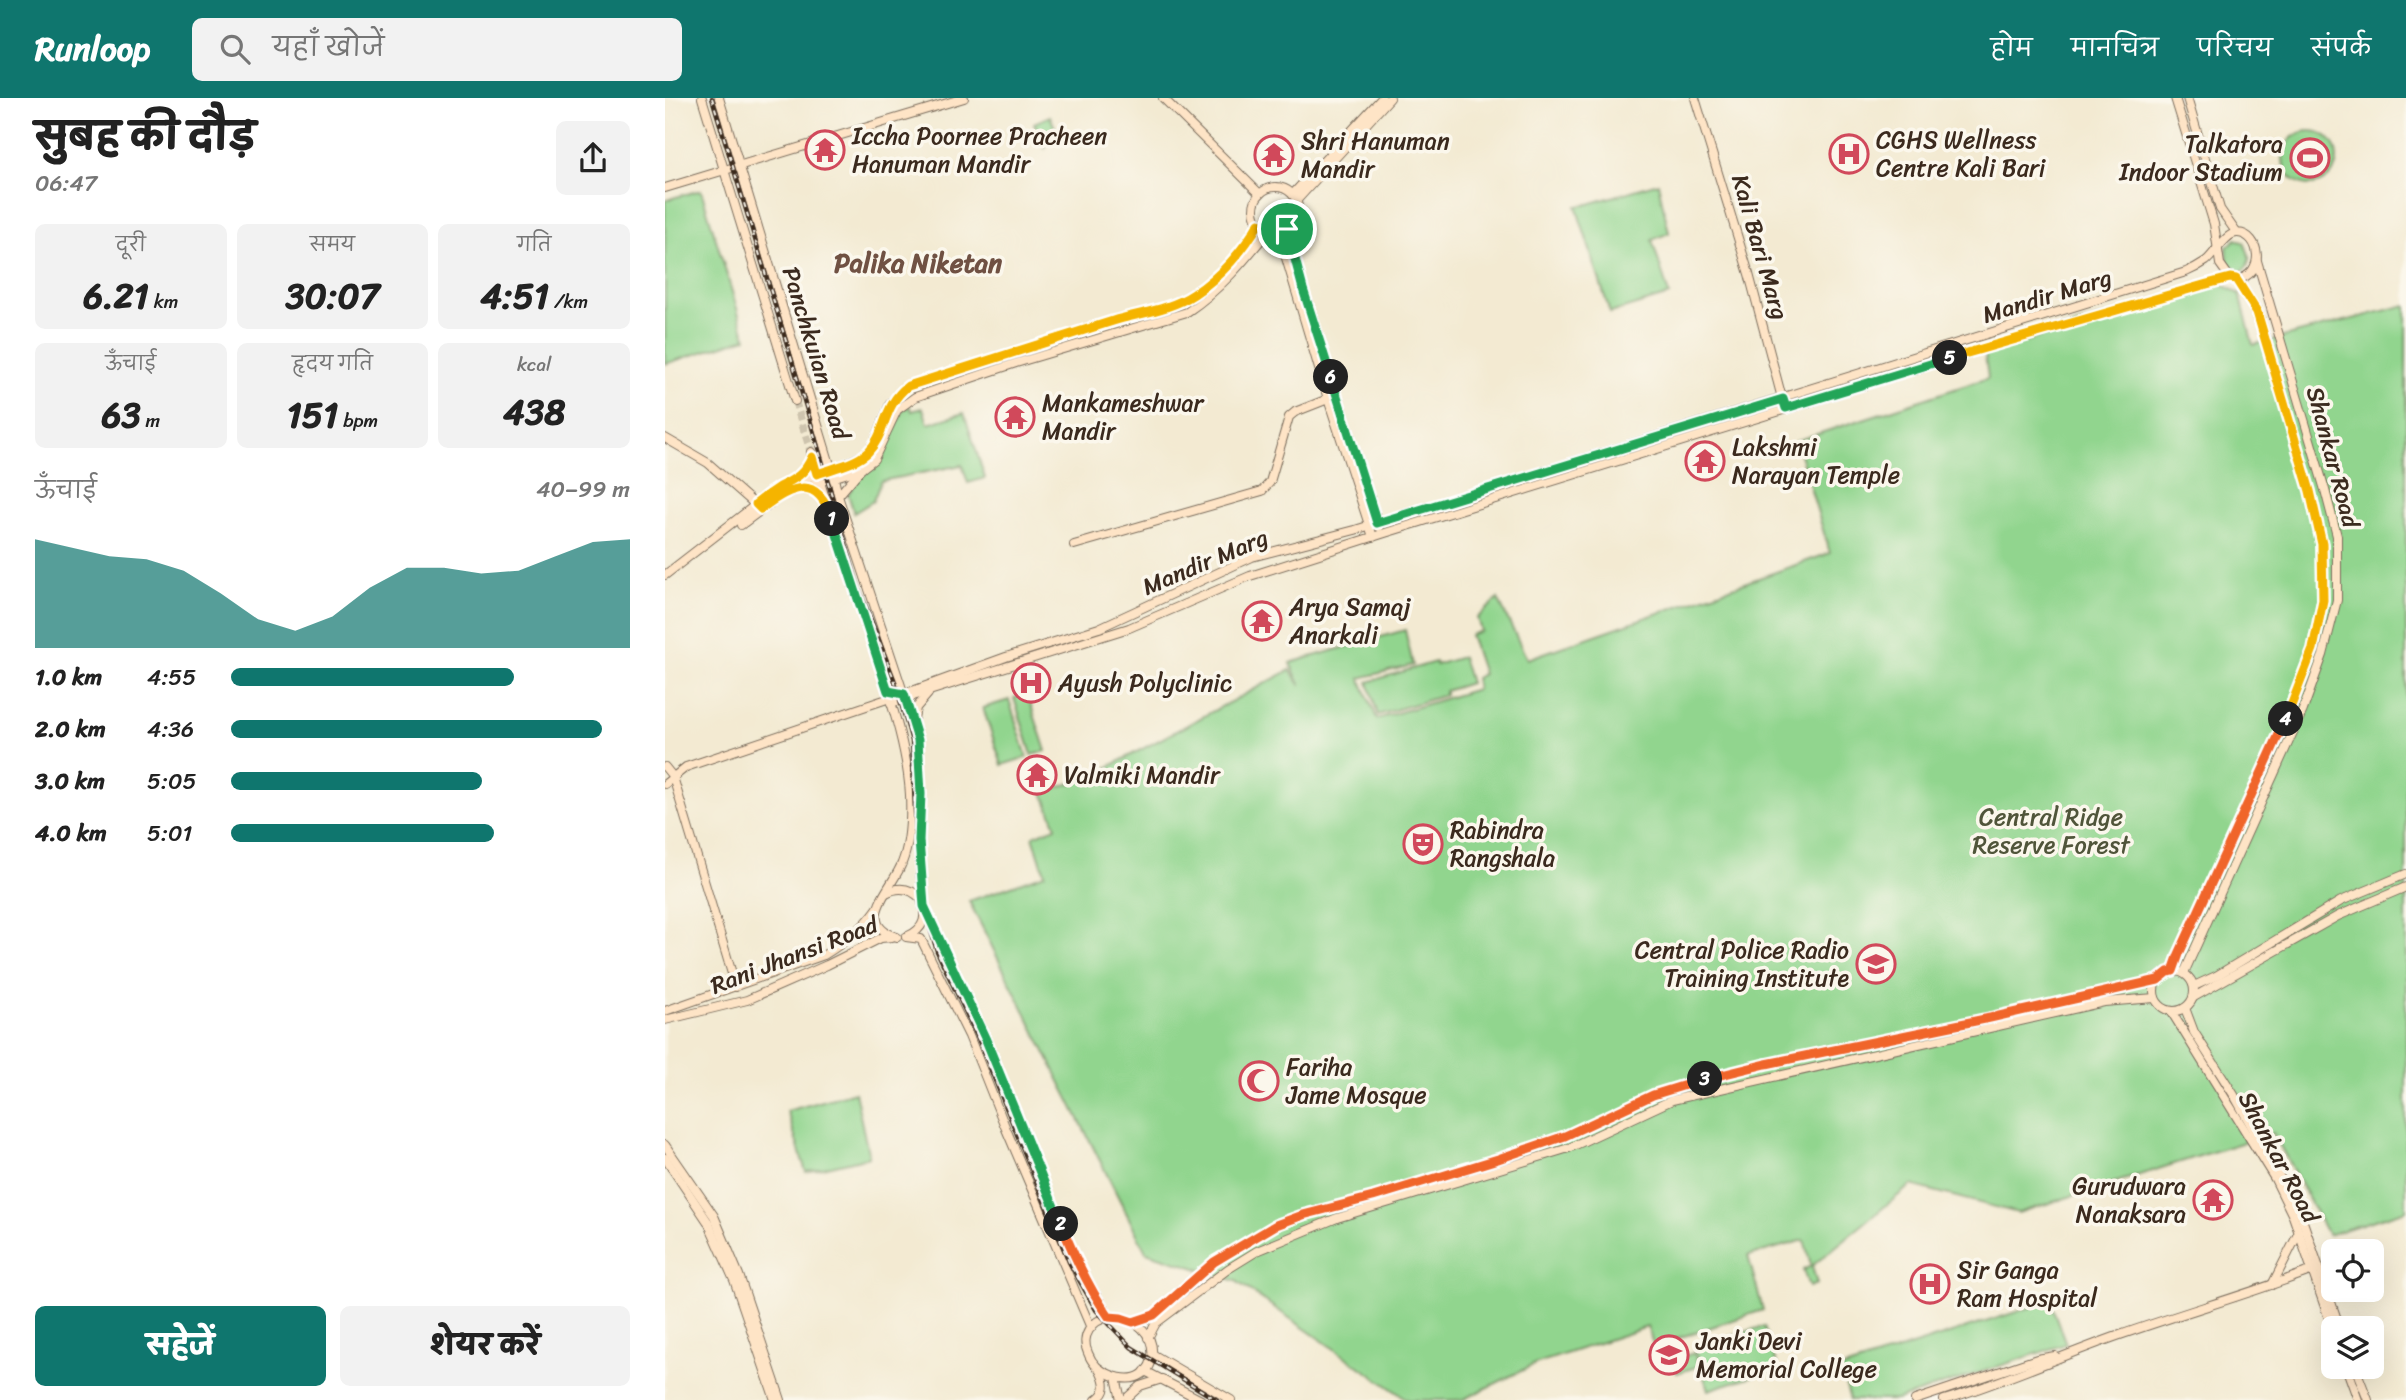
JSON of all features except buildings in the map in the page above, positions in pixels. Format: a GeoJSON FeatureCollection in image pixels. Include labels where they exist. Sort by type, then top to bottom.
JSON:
{"type":"FeatureCollection","features":[{"type":"Feature","properties":{"kind":"main road","name":"Panchkuian Road"},"geometry":{"type":"LineString","coordinates":[[702,98],[795,401]]}},
{"type":"Feature","properties":{"kind":"main road","name":"Panchkuian Road"},"geometry":{"type":"LineString","coordinates":[[719,98],[838,496],[918,740],[921,794],[919,840],[924,906]]}},
{"type":"Feature","properties":{"kind":"main road"},"geometry":{"type":"LineString","coordinates":[[665,188],[964,98]]}},
{"type":"Feature","properties":{"kind":"main road"},"geometry":{"type":"LineString","coordinates":[[1163,98],[1260,194]]}},
{"type":"Feature","properties":{"kind":"main road"},"geometry":{"type":"LineString","coordinates":[[1295,197],[1382,98]]}},
{"type":"Feature","properties":{"kind":"main road"},"geometry":{"type":"LineString","coordinates":[[1295,197],[1390,98]]}},
{"type":"Feature","properties":{"kind":"main road","name":"Kali Bari Marg"},"geometry":{"type":"LineString","coordinates":[[1697,98],[1786,403]]}},
{"type":"Feature","properties":{"kind":"main road"},"geometry":{"type":"LineString","coordinates":[[2175,98],[2214,224],[2220,264],[2233,279],[2252,273],[2257,261],[2256,251],[2251,240],[2236,232],[2220,209],[2187,98]]}},
{"type":"Feature","properties":{"kind":"main road"},"geometry":{"type":"LineString","coordinates":[[1280,187],[1295,197],[1298,213],[1296,219],[1282,230],[1269,230],[1259,223],[1254,207],[1260,194],[1266,189],[1280,187]]}},
{"type":"Feature","properties":{"kind":"main road"},"geometry":{"type":"LineString","coordinates":[[833,474],[871,449],[890,404],[908,386],[1119,319],[1176,304],[1195,294],[1246,246],[1259,223]]}},
{"type":"Feature","properties":{"kind":"main road"},"geometry":{"type":"LineString","coordinates":[[838,496],[879,452],[897,410],[915,397],[1016,363],[1187,313],[1228,279],[1269,230]]}},
{"type":"Feature","properties":{"kind":"main road"},"geometry":{"type":"LineString","coordinates":[[1282,230],[1328,400],[1377,536]]}},
{"type":"Feature","properties":{"kind":"main road"},"geometry":{"type":"LineString","coordinates":[[1282,230],[1303,289],[1373,525]]}},
{"type":"Feature","properties":{"kind":"main road"},"geometry":{"type":"LineString","coordinates":[[2218,251],[2227,237],[2236,232]]}},
{"type":"Feature","properties":{"kind":"main road","name":"Mandir Marg"},"geometry":{"type":"LineString","coordinates":[[905,696],[1034,653],[1129,628],[1250,576],[1595,467],[2186,272],[2218,251]]}},
{"type":"Feature","properties":{"kind":"main road","name":"Shankar Road"},"geometry":{"type":"LineString","coordinates":[[2183,973],[2303,710],[2323,655],[2337,600],[2337,536],[2326,490],[2257,261]]}},
{"type":"Feature","properties":{"kind":"main road","name":"Mandir Marg"},"geometry":{"type":"LineString","coordinates":[[890,697],[932,690],[1034,653],[1127,617],[1252,557],[1373,525],[1591,458],[2233,279]]}},
{"type":"Feature","properties":{"kind":"main road","name":"Shankar Road"},"geometry":{"type":"LineString","coordinates":[[2173,971],[2294,703],[2313,649],[2323,600],[2322,544],[2310,491],[2257,312],[2233,279]]}},
{"type":"Feature","properties":{"kind":"main road"},"geometry":{"type":"LineString","coordinates":[[1074,545],[1262,491],[1270,482],[1289,417],[1295,412],[1328,400]]}},
{"type":"Feature","properties":{"kind":"main road"},"geometry":{"type":"LineString","coordinates":[[665,439],[708,463],[758,507]]}},
{"type":"Feature","properties":{"kind":"main road","name":"Panchkuian Road"},"geometry":{"type":"LineString","coordinates":[[794,482],[808,467],[811,454],[890,697],[902,746],[910,794],[908,841],[901,867],[884,895]]}},
{"type":"Feature","properties":{"kind":"main road"},"geometry":{"type":"LineString","coordinates":[[1591,458],[1595,467]]}},
{"type":"Feature","properties":{"kind":"main road"},"geometry":{"type":"LineString","coordinates":[[741,525],[781,486],[861,469]]}},
{"type":"Feature","properties":{"kind":"main road"},"geometry":{"type":"LineString","coordinates":[[665,575],[758,507],[819,478]]}},
{"type":"Feature","properties":{"kind":"main road"},"geometry":{"type":"LineString","coordinates":[[803,487],[813,489],[827,503]]}},
{"type":"Feature","properties":{"kind":"main road"},"geometry":{"type":"LineString","coordinates":[[914,725],[916,708],[932,690]]}},
{"type":"Feature","properties":{"kind":"main road"},"geometry":{"type":"LineString","coordinates":[[665,784],[686,767],[890,697]]}},
{"type":"Feature","properties":{"kind":"main road"},"geometry":{"type":"LineString","coordinates":[[665,767],[673,777],[736,987]]}},
{"type":"Feature","properties":{"kind":"main road"},"geometry":{"type":"LineString","coordinates":[[2194,986],[2216,976],[2341,901],[2406,874]]}},
{"type":"Feature","properties":{"kind":"main road"},"geometry":{"type":"LineString","coordinates":[[2158,980],[2154,989],[2155,998],[2162,1007],[2171,1011],[2185,1008],[2194,997],[2339,916],[2406,887]]}},
{"type":"Feature","properties":{"kind":"main road"},"geometry":{"type":"LineString","coordinates":[[1091,1328],[969,1036],[921,939],[887,933],[880,925],[877,909],[884,895],[894,889],[907,889],[917,894],[924,906],[986,1040],[1075,1259],[1109,1317]]}},
{"type":"Feature","properties":{"kind":"main road"},"geometry":{"type":"LineString","coordinates":[[902,937],[916,933],[923,925],[926,915],[924,906]]}},
{"type":"Feature","properties":{"kind":"main road","name":"Rani Jhansi Road"},"geometry":{"type":"LineString","coordinates":[[665,1011],[824,955],[845,942],[877,909]]}},
{"type":"Feature","properties":{"kind":"main road","name":"Rani Jhansi Road"},"geometry":{"type":"LineString","coordinates":[[665,1020],[747,1000],[881,938],[902,937]]}},
{"type":"Feature","properties":{"kind":"main road"},"geometry":{"type":"LineString","coordinates":[[1133,1322],[1154,1315],[1214,1262],[1276,1225],[1565,1136],[1687,1084],[1766,1064],[2158,980],[2173,971],[2183,973],[2194,986],[2194,997]]}},
{"type":"Feature","properties":{"kind":"main road"},"geometry":{"type":"LineString","coordinates":[[1148,1338],[1156,1323],[1228,1269],[1257,1251],[1337,1218],[1569,1148],[1644,1112],[1685,1096],[2104,1002],[2155,998]]}},
{"type":"Feature","properties":{"kind":"main road","name":"Shankar Road"},"geometry":{"type":"LineString","coordinates":[[2185,1008],[2194,1032],[2234,1095],[2299,1213],[2329,1316]]}},
{"type":"Feature","properties":{"kind":"main road","name":"Shankar Road"},"geometry":{"type":"LineString","coordinates":[[2171,1011],[2275,1179],[2335,1316]]}},
{"type":"Feature","properties":{"kind":"main road"},"geometry":{"type":"LineString","coordinates":[[1640,1102],[1644,1112]]}},
{"type":"Feature","properties":{"kind":"main road"},"geometry":{"type":"LineString","coordinates":[[1565,1136],[1569,1148]]}},
{"type":"Feature","properties":{"kind":"main road"},"geometry":{"type":"LineString","coordinates":[[665,1145],[685,1178],[714,1216],[781,1400]]}},
{"type":"Feature","properties":{"kind":"main road"},"geometry":{"type":"LineString","coordinates":[[665,1157],[685,1178]]}},
{"type":"Feature","properties":{"kind":"main road"},"geometry":{"type":"LineString","coordinates":[[2272,1285],[2299,1232]]}},
{"type":"Feature","properties":{"kind":"main road"},"geometry":{"type":"LineString","coordinates":[[1944,1400],[2031,1370],[2063,1355],[2315,1269]]}},
{"type":"Feature","properties":{"kind":"main road"},"geometry":{"type":"LineString","coordinates":[[736,1278],[775,1400]]}},
{"type":"Feature","properties":{"kind":"main road"},"geometry":{"type":"LineString","coordinates":[[1097,1399],[1103,1394],[1105,1387],[1104,1378],[1086,1348],[1086,1337],[1091,1328],[1098,1320],[1121,1318],[1133,1322],[1148,1338],[1154,1355],[1145,1371],[1133,1377],[1116,1377],[1098,1367]]}},
{"type":"Feature","properties":{"kind":"main road"},"geometry":{"type":"LineString","coordinates":[[1154,1355],[1231,1400]]}},
{"type":"Feature","properties":{"kind":"main road"},"geometry":{"type":"LineString","coordinates":[[1915,1400],[2037,1359],[2063,1355]]}},
{"type":"Feature","properties":{"kind":"main road"},"geometry":{"type":"LineString","coordinates":[[1145,1371],[1201,1400]]}},
{"type":"Feature","properties":{"kind":"main road"},"geometry":{"type":"LineString","coordinates":[[1116,1377],[1124,1399]]}},
{"type":"Feature","properties":{"kind":"main road"},"geometry":{"type":"LineString","coordinates":[[1124,1399],[1133,1377]]}},
{"type":"Feature","properties":{"kind":"main road"},"geometry":{"type":"LineString","coordinates":[[1124,1399],[1140,1386],[1162,1379]]}},
{"type":"Feature","properties":{"kind":"main road"},"geometry":{"type":"LineString","coordinates":[[2350,1379],[2358,1400]]}},
{"type":"Feature","properties":{"kind":"main road"},"geometry":{"type":"LineString","coordinates":[[2360,1379],[2368,1400]]}},
{"type":"Feature","properties":{"kind":"green space"},"geometry":{"type":"Polygon","coordinates":[[[1050,116],[1056,130],[1045,148],[1034,123],[1050,116]]]}},
{"type":"Feature","properties":{"kind":"green space","name":"Talkatora Indoor Stadium"},"geometry":{"type":"Polygon","coordinates":[[[2310,131],[2329,139],[2337,158],[2329,177],[2310,185],[2291,177],[2283,158],[2291,139],[2310,131]]]}},
{"type":"Feature","properties":{"kind":"green space"},"geometry":{"type":"Polygon","coordinates":[[[1658,183],[1669,233],[1652,240],[1669,295],[1610,313],[1576,206],[1658,183]]]}},
{"type":"Feature","properties":{"kind":"green space"},"geometry":{"type":"Polygon","coordinates":[[[701,190],[746,338],[665,364],[665,200],[701,190]]]}},
{"type":"Feature","properties":{"kind":"green space"},"geometry":{"type":"Polygon","coordinates":[[[2236,239],[2244,243],[2249,255],[2248,265],[2243,272],[2234,270],[2228,263],[2227,247],[2236,239]]]}},
{"type":"Feature","properties":{"kind":"green space","name":"Central Ridge Reserve Forest"},"geometry":{"type":"Polygon","coordinates":[[[2216,281],[2240,294],[2253,345],[2406,305],[2406,1210],[2328,1235],[2273,1133],[2018,1213],[1911,1185],[1812,1266],[1817,1284],[1809,1287],[1803,1270],[1811,1266],[1804,1240],[1748,1256],[1763,1310],[1654,1346],[1647,1327],[1535,1364],[1462,1400],[1408,1400],[1236,1281],[1146,1252],[969,901],[1045,874],[1033,836],[1056,827],[1043,792],[1090,777],[1290,670],[1301,686],[1290,663],[1405,630],[1413,665],[1360,678],[1377,719],[1477,689],[1475,678],[1483,674],[1470,635],[1481,631],[1477,618],[1498,599],[1527,659],[1830,553],[1796,441],[1988,378],[1985,354],[2216,281]]]}},
{"type":"Feature","properties":{"kind":"green space"},"geometry":{"type":"Polygon","coordinates":[[[910,406],[912,411],[923,408],[928,424],[964,413],[985,478],[968,483],[962,465],[881,481],[873,501],[854,513],[848,494],[859,479],[883,457],[903,410],[910,406]]]}},
{"type":"Feature","properties":{"kind":"green space"},"geometry":{"type":"Polygon","coordinates":[[[1462,657],[1470,683],[1445,691],[1445,695],[1378,715],[1368,682],[1435,662],[1436,665],[1462,657]]]}},
{"type":"Feature","properties":{"kind":"green space"},"geometry":{"type":"Polygon","coordinates":[[[1027,693],[1046,751],[1032,755],[1014,698],[1027,693]]]}},
{"type":"Feature","properties":{"kind":"green space"},"geometry":{"type":"Polygon","coordinates":[[[1009,700],[1027,757],[1002,765],[983,708],[1009,700]]]}},
{"type":"Feature","properties":{"kind":"green space"},"geometry":{"type":"Polygon","coordinates":[[[855,1092],[869,1157],[806,1172],[787,1111],[855,1092]]]}},
{"type":"Feature","properties":{"kind":"green space"},"geometry":{"type":"Polygon","coordinates":[[[2050,1301],[2066,1344],[1897,1400],[1850,1400],[1841,1369],[2050,1301]]]}},
{"type":"Feature","properties":{"kind":"green space"},"geometry":{"type":"Polygon","coordinates":[[[1764,1326],[1778,1368],[1708,1390],[1695,1348],[1764,1326]]]}},
{"type":"Feature","properties":{"kind":"green space"},"geometry":{"type":"Polygon","coordinates":[[[1694,1353],[1699,1366],[1677,1373],[1672,1360],[1694,1353]]]}},
{"type":"Feature","properties":{"kind":"tunnel"},"geometry":{"type":"LineString","coordinates":[[795,401],[811,452]]}},
{"type":"Feature","properties":{"kind":"railway"},"geometry":{"type":"LineString","coordinates":[[712,98],[859,589],[894,679],[912,741],[918,878],[937,951],[977,1036],[1069,1262],[1096,1310],[1131,1347],[1217,1400]]}},
{"type":"Feature","properties":{"kind":"place","name":"Iccha Poornee Pracheen Hanuman Mandir"},"geometry":{"type":"Point","coordinates":[825,150]}},
{"type":"Feature","properties":{"kind":"place","name":"CGHS Wellness Centre Kali Bari"},"geometry":{"type":"Point","coordinates":[1849,154]}},
{"type":"Feature","properties":{"kind":"place","name":"Shri Hanuman Mandir"},"geometry":{"type":"Point","coordinates":[1274,155]}},
{"type":"Feature","properties":{"kind":"place","name":"Talkatora Indoor Stadium"},"geometry":{"type":"Point","coordinates":[2310,158]}},
{"type":"Feature","properties":{"kind":"place","name":"Mankameshwar Mandir"},"geometry":{"type":"Point","coordinates":[1015,417]}},
{"type":"Feature","properties":{"kind":"place","name":"Lakshmi Narayan Temple"},"geometry":{"type":"Point","coordinates":[1705,461]}},
{"type":"Feature","properties":{"kind":"place","name":"Arya Samaj Anarkali"},"geometry":{"type":"Point","coordinates":[1262,621]}},
{"type":"Feature","properties":{"kind":"place","name":"Ayush Polyclinic"},"geometry":{"type":"Point","coordinates":[1031,683]}},
{"type":"Feature","properties":{"kind":"place","name":"Valmiki Mandir"},"geometry":{"type":"Point","coordinates":[1037,775]}},
{"type":"Feature","properties":{"kind":"place","name":"Rabindra Rangshala"},"geometry":{"type":"Point","coordinates":[1423,844]}},
{"type":"Feature","properties":{"kind":"place","name":"Central Police Radio Training Institute"},"geometry":{"type":"Point","coordinates":[1876,964]}},
{"type":"Feature","properties":{"kind":"place","name":"Fariha Jame Mosque"},"geometry":{"type":"Point","coordinates":[1259,1081]}},
{"type":"Feature","properties":{"kind":"place","name":"Gurudwara Nanaksara"},"geometry":{"type":"Point","coordinates":[2213,1200]}},
{"type":"Feature","properties":{"kind":"place","name":"Sir Ganga Ram Hospital"},"geometry":{"type":"Point","coordinates":[1930,1284]}},
{"type":"Feature","properties":{"kind":"place","name":"Janki Devi Memorial College"},"geometry":{"type":"Point","coordinates":[1669,1355]}},
{"type":"Feature","properties":{"kind":"district","name":"Palika Niketan"},"geometry":{"type":"Point","coordinates":[918,263]}},
{"type":"Feature","properties":{"kind":"route"},"geometry":{"type":"LineString","coordinates":[[1259,223],[1269,230],[1287,229],[1303,289],[1377,523],[1783,399],[1786,408],[2003,342],[2207,284],[2236,279],[2257,312],[2310,491],[2322,544],[2323,600],[2313,649],[2294,703],[2173,971],[2160,976],[2158,980],[1766,1064],[1653,1095],[1565,1136],[1498,1159],[1276,1225],[1214,1262],[1154,1315],[1133,1322],[1109,1317],[1075,1259],[986,1040],[924,906],[919,840],[921,794],[918,740],[904,694],[888,691],[827,503],[813,489],[803,487],[776,497],[761,509],[756,504],[781,486],[794,482],[808,467],[812,457],[817,474],[866,454],[875,442],[890,404],[908,386],[1119,319],[1176,304],[1195,294],[1246,246],[1259,223]]}}]}
